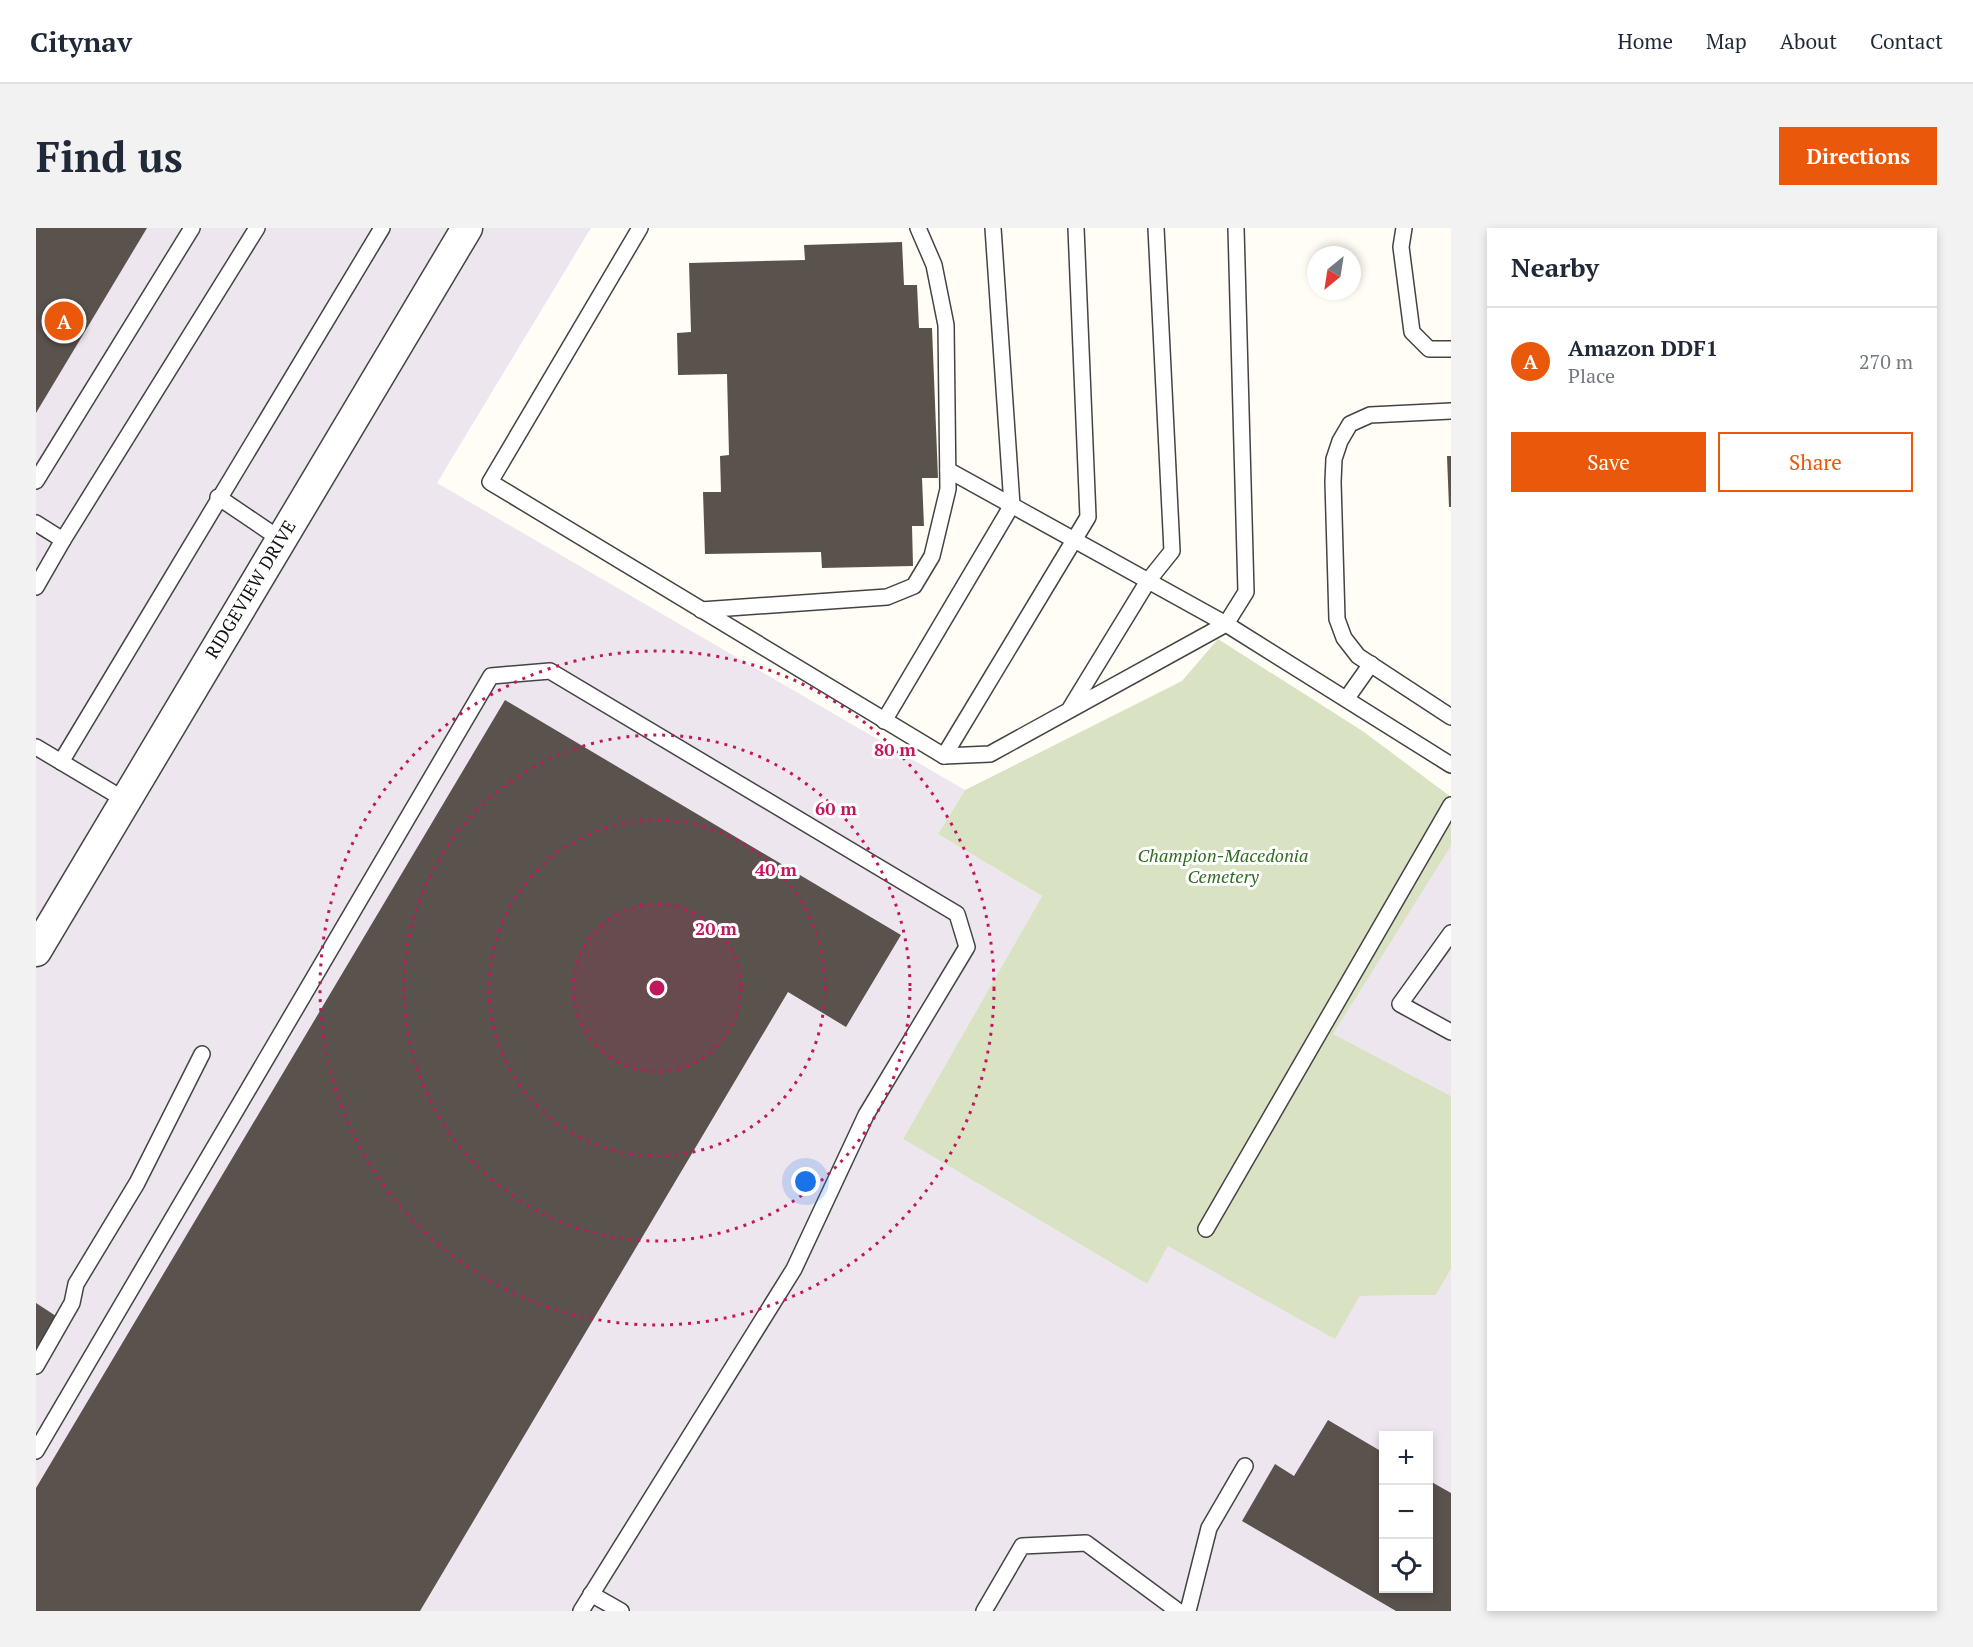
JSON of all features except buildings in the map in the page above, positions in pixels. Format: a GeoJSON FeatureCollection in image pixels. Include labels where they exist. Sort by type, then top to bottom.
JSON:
{"type":"FeatureCollection","features":[{"type":"Feature","properties":{"kind":"street","name":"RIDGEVIEW DRIVE"},"geometry":{"type":"LineString","coordinates":[[36,951],[467,228]]}},
{"type":"Feature","properties":{"kind":"lane"},"geometry":{"type":"LineString","coordinates":[[36,481],[192,228]]}},
{"type":"Feature","properties":{"kind":"lane"},"geometry":{"type":"LineString","coordinates":[[36,587],[257,228]]}},
{"type":"Feature","properties":{"kind":"lane"},"geometry":{"type":"LineString","coordinates":[[61,762],[218,497],[382,228]]}},
{"type":"Feature","properties":{"kind":"lane"},"geometry":{"type":"LineString","coordinates":[[640,228],[490,482],[944,756],[990,754],[1226,624],[1246,592],[1236,228]]}},
{"type":"Feature","properties":{"kind":"lane"},"geometry":{"type":"LineString","coordinates":[[701,610],[887,597],[914,586],[932,556],[948,489],[946,325],[934,264],[918,228]]}},
{"type":"Feature","properties":{"kind":"lane"},"geometry":{"type":"LineString","coordinates":[[884,721],[1012,505],[993,228]]}},
{"type":"Feature","properties":{"kind":"lane"},"geometry":{"type":"LineString","coordinates":[[944,756],[1088,518],[1076,228]]}},
{"type":"Feature","properties":{"kind":"lane"},"geometry":{"type":"LineString","coordinates":[[1070,710],[1148,581],[1172,551],[1156,228]]}},
{"type":"Feature","properties":{"kind":"lane"},"geometry":{"type":"LineString","coordinates":[[1404,228],[1401,248],[1412,332],[1429,349],[1451,349]]}},
{"type":"Feature","properties":{"kind":"lane"},"geometry":{"type":"LineString","coordinates":[[1451,411],[1370,415],[1350,424],[1340,441],[1334,459],[1337,619],[1344,638],[1358,656],[1451,717]]}},
{"type":"Feature","properties":{"kind":"lane"},"geometry":{"type":"LineString","coordinates":[[948,470],[1226,624],[1451,765]]}},
{"type":"Feature","properties":{"kind":"lane"},"geometry":{"type":"LineString","coordinates":[[218,497],[280,539]]}},
{"type":"Feature","properties":{"kind":"lane"},"geometry":{"type":"LineString","coordinates":[[36,523],[63,540]]}},
{"type":"Feature","properties":{"kind":"lane"},"geometry":{"type":"LineString","coordinates":[[1347,698],[1371,664]]}},
{"type":"Feature","properties":{"kind":"lane"},"geometry":{"type":"LineString","coordinates":[[36,1451],[491,676],[550,671],[957,914],[967,947],[866,1115],[794,1269],[581,1611]]}},
{"type":"Feature","properties":{"kind":"lane"},"geometry":{"type":"LineString","coordinates":[[36,747],[125,800]]}},
{"type":"Feature","properties":{"kind":"lane"},"geometry":{"type":"LineString","coordinates":[[1206,1228],[1451,805]]}},
{"type":"Feature","properties":{"kind":"lane"},"geometry":{"type":"LineString","coordinates":[[1451,933],[1400,1004],[1451,1032]]}},
{"type":"Feature","properties":{"kind":"lane"},"geometry":{"type":"LineString","coordinates":[[36,1366],[72,1303],[76,1284],[137,1183],[202,1054]]}},
{"type":"Feature","properties":{"kind":"lane"},"geometry":{"type":"LineString","coordinates":[[1188,1611],[1209,1528],[1245,1466]]}},
{"type":"Feature","properties":{"kind":"lane"},"geometry":{"type":"LineString","coordinates":[[984,1611],[1022,1546],[1086,1543],[1178,1611]]}},
{"type":"Feature","properties":{"kind":"lane"},"geometry":{"type":"LineString","coordinates":[[591,1594],[621,1611]]}},
{"type":"Feature","properties":{"kind":"shaded area"},"geometry":{"type":"Polygon","coordinates":[[[36,228],[591,228],[437,483],[965,790],[938,834],[1042,896],[903,1139],[1147,1284],[1168,1245],[1334,1338],[1360,1296],[1436,1295],[1451,1269],[1451,1611],[36,1611],[36,228]]]}},
{"type":"Feature","properties":{"kind":"shaded area"},"geometry":{"type":"Polygon","coordinates":[[[1451,846],[1451,1096],[1332,1034],[1451,846]]]}},
{"type":"Feature","properties":{"kind":"green space","name":"Champion-Macedonia Cemetery"},"geometry":{"type":"Polygon","coordinates":[[[1218,639],[1364,732],[1451,797],[1451,846],[1333,1034],[1451,1096],[1451,1269],[1436,1295],[1360,1296],[1335,1339],[1168,1246],[1147,1284],[903,1139],[1042,896],[938,834],[965,790],[1182,681],[1218,639]]]}},
{"type":"Feature","properties":{"kind":"place","name":"Amazon DDF1"},"geometry":{"type":"Point","coordinates":[64,321]}}]}
